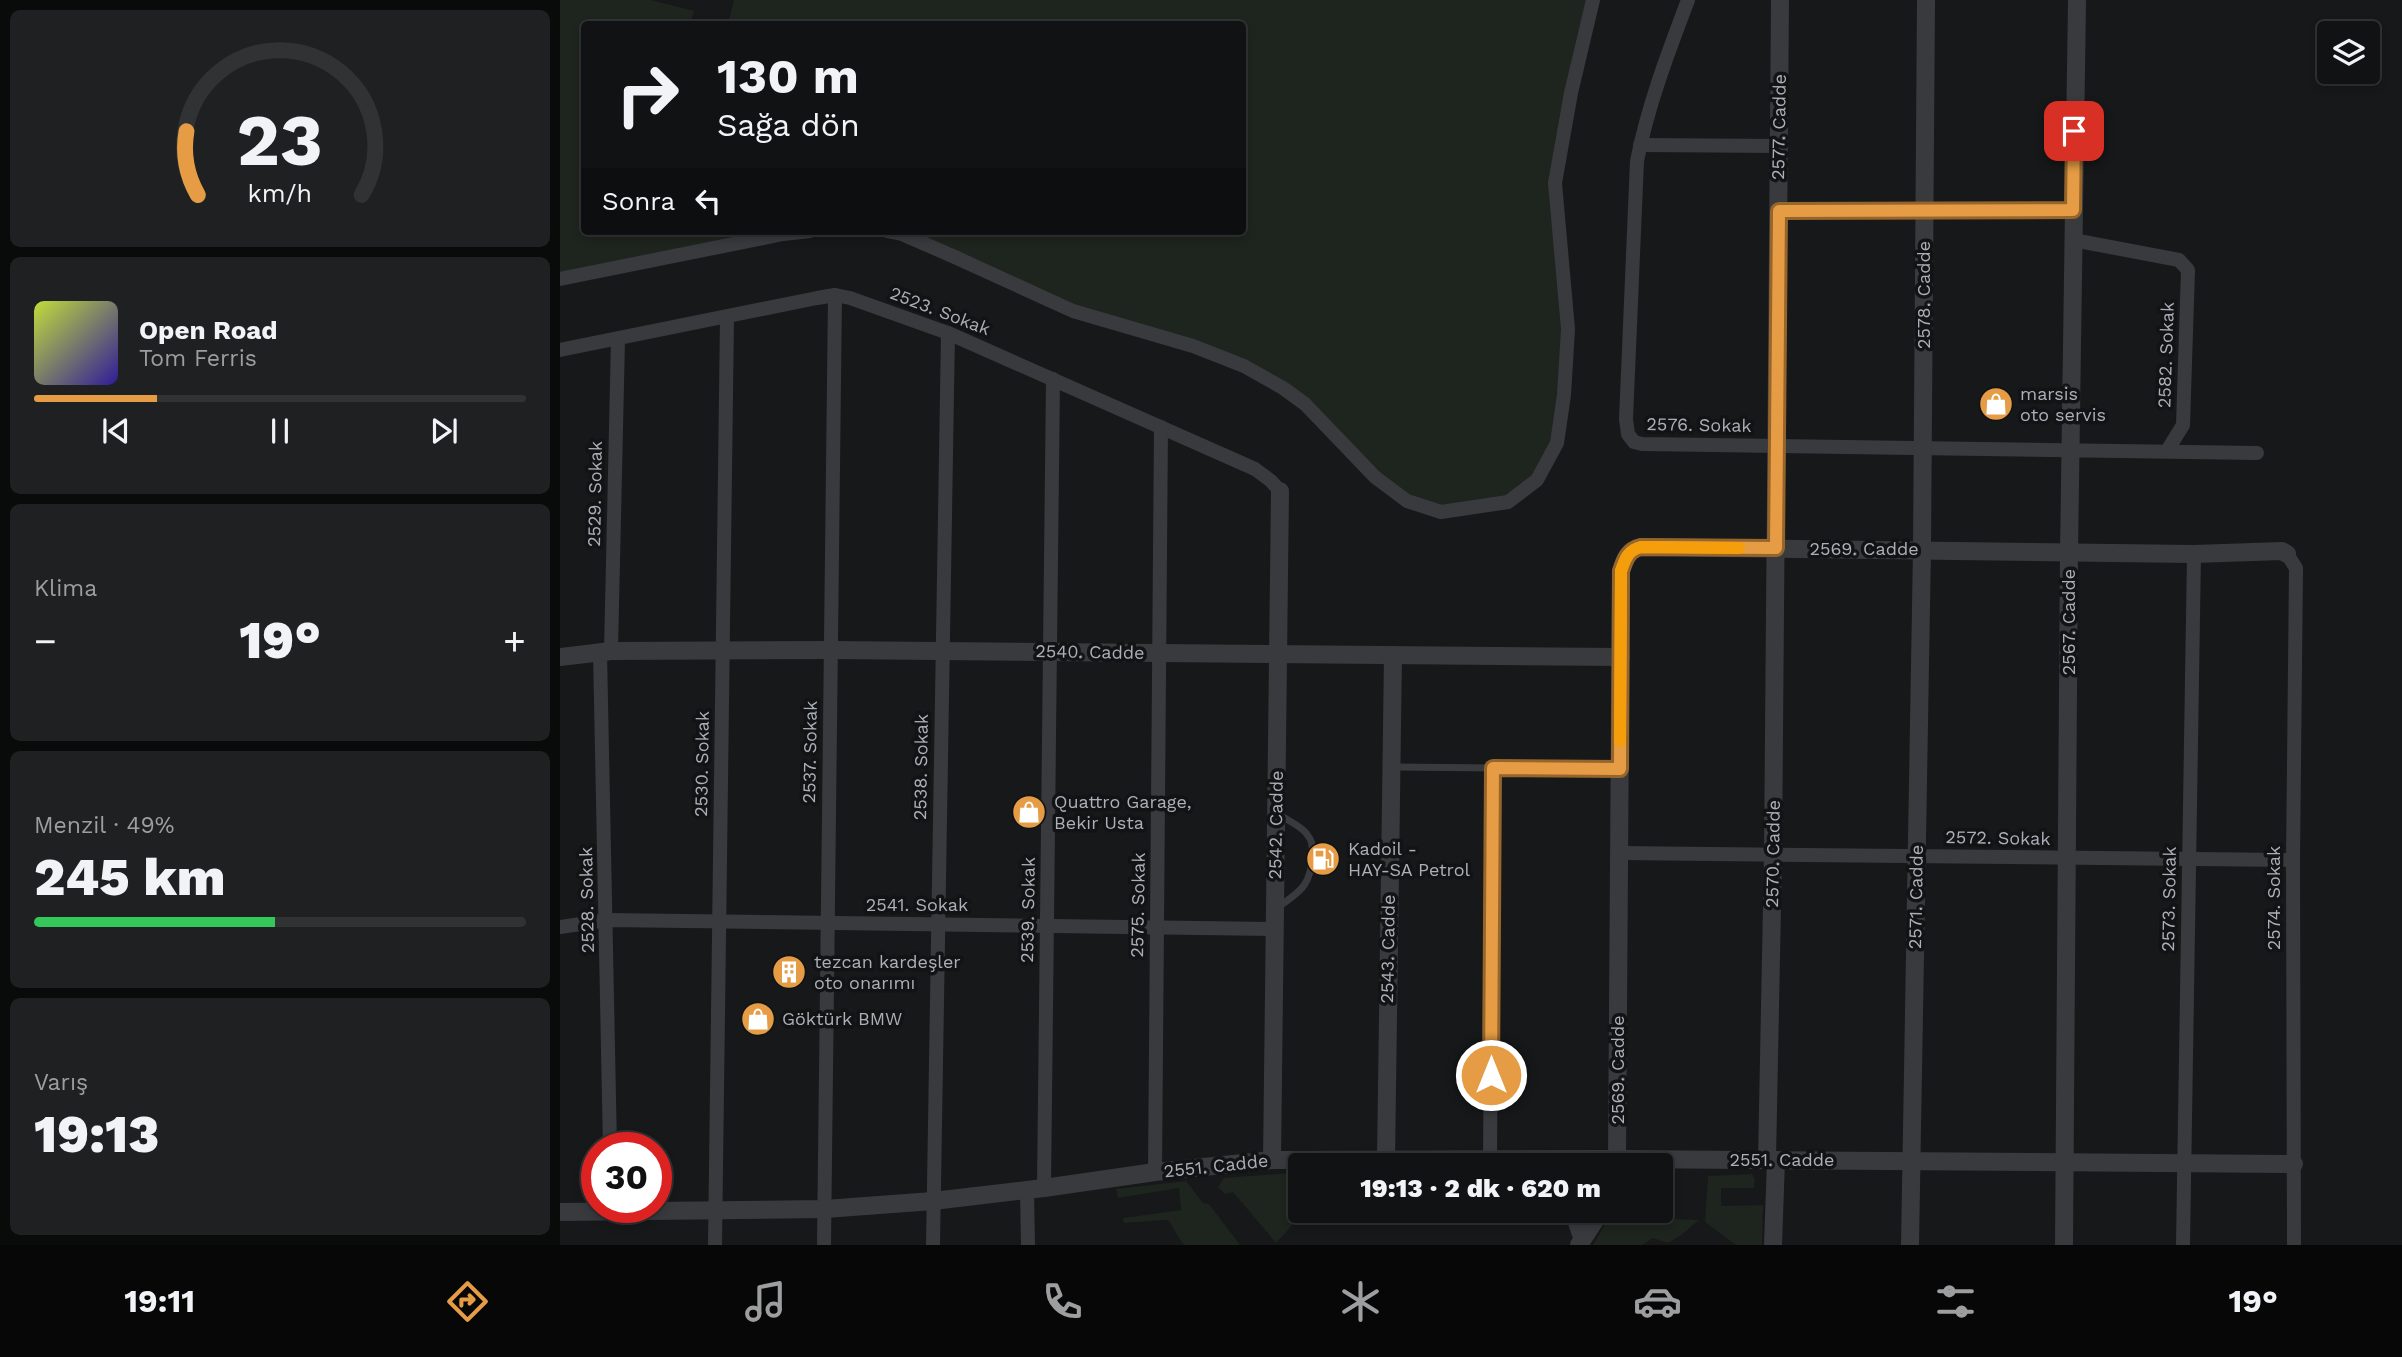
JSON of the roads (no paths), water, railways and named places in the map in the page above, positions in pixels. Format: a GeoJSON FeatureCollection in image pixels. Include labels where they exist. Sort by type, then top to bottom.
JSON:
{"type":"FeatureCollection","features":[{"type":"Feature","properties":{"kind":"street"},"geometry":{"type":"LineString","coordinates":[[904,235],[1073,311],[1194,346],[1244,366],[1283,387],[1305,404],[1375,477],[1407,500],[1441,512],[1508,502],[1537,480],[1558,443],[1568,329],[1555,183],[1571,93],[1593,0]]}},
{"type":"Feature","properties":{"kind":"street","name":"2576. Sokak"},"geometry":{"type":"LineString","coordinates":[[1688,0],[1643,126],[1634,180],[1626,419],[1628,434],[1634,442],[2257,453]]}},
{"type":"Feature","properties":{"kind":"street","name":"2577. Cadde"},"geometry":{"type":"LineString","coordinates":[[1776,548],[1780,0]]}},
{"type":"Feature","properties":{"kind":"street","name":"2578. Cadde"},"geometry":{"type":"LineString","coordinates":[[1922,549],[1926,0]]}},
{"type":"Feature","properties":{"kind":"street","name":"2567. Cadde"},"geometry":{"type":"LineString","coordinates":[[2064,1245],[2069,553],[2077,0]]}},
{"type":"Feature","properties":{"kind":"street"},"geometry":{"type":"LineString","coordinates":[[1640,145],[1779,146]]}},
{"type":"Feature","properties":{"kind":"street"},"geometry":{"type":"LineString","coordinates":[[1779,211],[2073,210]]}},
{"type":"Feature","properties":{"kind":"street"},"geometry":{"type":"LineString","coordinates":[[560,279],[773,235]]}},
{"type":"Feature","properties":{"kind":"street","name":"2582. Sokak"},"geometry":{"type":"LineString","coordinates":[[2073,240],[2179,260],[2188,270],[2183,425],[2167,452]]}},
{"type":"Feature","properties":{"kind":"street","name":"2523. Sokak"},"geometry":{"type":"LineString","coordinates":[[560,350],[835,296],[850,298],[948,333],[1255,469],[1280,491]]}},
{"type":"Feature","properties":{"kind":"street","name":"2537. Sokak"},"geometry":{"type":"LineString","coordinates":[[824,1245],[835,296]]}},
{"type":"Feature","properties":{"kind":"street","name":"2530. Sokak"},"geometry":{"type":"LineString","coordinates":[[715,1245],[727,317]]}},
{"type":"Feature","properties":{"kind":"street","name":"2538. Sokak"},"geometry":{"type":"LineString","coordinates":[[933,1245],[948,333]]}},
{"type":"Feature","properties":{"kind":"street","name":"2529. Sokak"},"geometry":{"type":"LineString","coordinates":[[606,651],[618,339]]}},
{"type":"Feature","properties":{"kind":"street","name":"2539. Sokak"},"geometry":{"type":"LineString","coordinates":[[1028,1245],[1035,1190],[1047,926],[1053,379]]}},
{"type":"Feature","properties":{"kind":"street","name":"2575. Sokak"},"geometry":{"type":"LineString","coordinates":[[1154,1172],[1161,427]]}},
{"type":"Feature","properties":{"kind":"street","name":"2542. Cadde"},"geometry":{"type":"LineString","coordinates":[[1272,1160],[1280,491]]}},
{"type":"Feature","properties":{"kind":"street","name":"2570. Cadde"},"geometry":{"type":"LineString","coordinates":[[1773,1245],[1771,1160],[1776,548]]}},
{"type":"Feature","properties":{"kind":"street","name":"2569. Cadde"},"geometry":{"type":"LineString","coordinates":[[1619,1153],[1621,571],[1625,559],[1633,549],[1922,549],[2194,554],[2281,551],[2287,554]]}},
{"type":"Feature","properties":{"kind":"street","name":"2571. Cadde"},"geometry":{"type":"LineString","coordinates":[[1910,1245],[1922,549]]}},
{"type":"Feature","properties":{"kind":"street","name":"2573. Sokak"},"geometry":{"type":"LineString","coordinates":[[2183,1245],[2194,554]]}},
{"type":"Feature","properties":{"kind":"street","name":"2574. Sokak"},"geometry":{"type":"LineString","coordinates":[[2287,554],[2296,568],[2293,860],[2294,1245]]}},
{"type":"Feature","properties":{"kind":"street","name":"2540. Cadde"},"geometry":{"type":"LineString","coordinates":[[560,657],[606,651],[831,650],[1620,657]]}},
{"type":"Feature","properties":{"kind":"street","name":"2528. Sokak"},"geometry":{"type":"LineString","coordinates":[[606,651],[611,1132]]}},
{"type":"Feature","properties":{"kind":"street","name":"2543. Cadde"},"geometry":{"type":"LineString","coordinates":[[1386,1153],[1392,655]]}},
{"type":"Feature","properties":{"kind":"street"},"geometry":{"type":"LineString","coordinates":[[1490,1153],[1493,768]]}},
{"type":"Feature","properties":{"kind":"street","name":"2572. Sokak"},"geometry":{"type":"LineString","coordinates":[[1619,853],[2293,860]]}},
{"type":"Feature","properties":{"kind":"street","name":"2541. Sokak"},"geometry":{"type":"LineString","coordinates":[[560,926],[607,920],[1275,929]]}},
{"type":"Feature","properties":{"kind":"street","name":"2551. Cadde"},"geometry":{"type":"LineString","coordinates":[[672,1210],[825,1209],[933,1201],[1035,1190],[1154,1172],[1288,1160]]}},
{"type":"Feature","properties":{"kind":"street","name":"2551. Cadde"},"geometry":{"type":"LineString","coordinates":[[1673,1161],[2294,1164]]}},
{"type":"Feature","properties":{"kind":"street","name":"2551. Cadde"},"geometry":{"type":"LineString","coordinates":[[560,1212],[581,1211]]}},
{"type":"Feature","properties":{"kind":"street"},"geometry":{"type":"LineString","coordinates":[[1575,1223],[1579,1241]]}},
{"type":"Feature","properties":{"kind":"street"},"geometry":{"type":"LineString","coordinates":[[1579,1241],[1585,1223]]}},
{"type":"Feature","properties":{"kind":"street"},"geometry":{"type":"LineString","coordinates":[[1579,1241],[1592,1223]]}},
{"type":"Feature","properties":{"kind":"lane"},"geometry":{"type":"LineString","coordinates":[[1390,767],[1620,769]]}},
{"type":"Feature","properties":{"kind":"lane"},"geometry":{"type":"LineString","coordinates":[[1275,909],[1296,896],[1307,883],[1312,872],[1313,843],[1303,829],[1276,813]]}},
{"type":"Feature","properties":{"kind":"place","name":"marsis oto servis"},"geometry":{"type":"Point","coordinates":[1996,404]}},
{"type":"Feature","properties":{"kind":"place","name":"Quattro Garage, Bekir Usta"},"geometry":{"type":"Point","coordinates":[1029,812]}},
{"type":"Feature","properties":{"kind":"place","name":"Kadoil - HAY-SA Petrol"},"geometry":{"type":"Point","coordinates":[1323,859]}},
{"type":"Feature","properties":{"kind":"place","name":"tezcan kardeşler oto onarımı"},"geometry":{"type":"Point","coordinates":[789,972]}},
{"type":"Feature","properties":{"kind":"place","name":"Göktürk BMW"},"geometry":{"type":"Point","coordinates":[758,1019]}}]}
